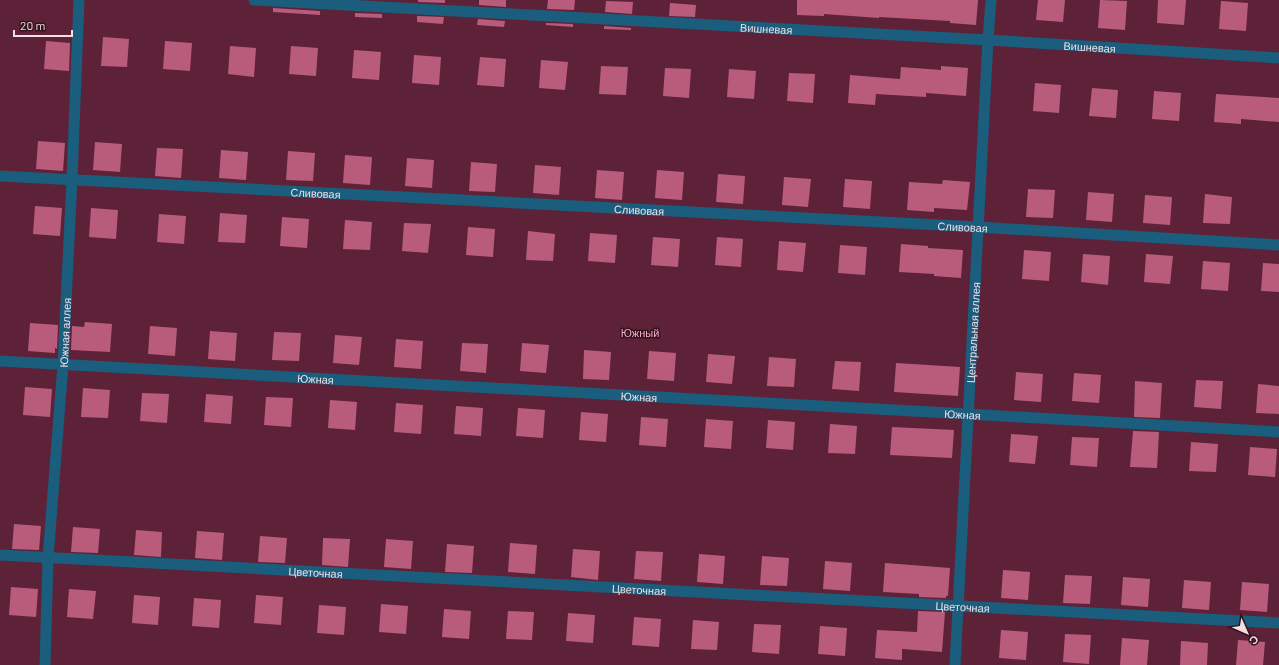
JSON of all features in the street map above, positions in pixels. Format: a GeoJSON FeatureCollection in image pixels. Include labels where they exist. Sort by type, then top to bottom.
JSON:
{"type":"FeatureCollection","features":[{"type":"Feature","properties":{"kind":"street","name":"Южная аллея"},"geometry":{"type":"LineString","coordinates":[[45,665],[48,558],[63,364],[79,0]]}},
{"type":"Feature","properties":{"kind":"street","name":"Вишневая"},"geometry":{"type":"LineString","coordinates":[[254,0],[988,40],[1279,58]]}},
{"type":"Feature","properties":{"kind":"street","name":"Центральная аллея"},"geometry":{"type":"LineString","coordinates":[[955,665],[991,0]]}},
{"type":"Feature","properties":{"kind":"street","name":"Сливовая"},"geometry":{"type":"LineString","coordinates":[[0,176],[978,227],[1279,245]]}},
{"type":"Feature","properties":{"kind":"street","name":"Южная"},"geometry":{"type":"LineString","coordinates":[[0,361],[1279,432]]}},
{"type":"Feature","properties":{"kind":"street","name":"Цветочная"},"geometry":{"type":"LineString","coordinates":[[0,554],[48,558],[1279,623]]}},
{"type":"Feature","properties":{"kind":"green space","name":"Южный"},"geometry":{"type":"Polygon","coordinates":[[[0,0],[1279,0],[1279,665],[0,665],[0,0]]]}},
{"type":"Feature","properties":{"kind":"building"},"geometry":{"type":"Polygon","coordinates":[[[418,0],[445,0],[445,3],[418,2],[418,0]]]}},
{"type":"Feature","properties":{"kind":"building"},"geometry":{"type":"Polygon","coordinates":[[[479,0],[506,0],[506,7],[479,5],[479,0]]]}},
{"type":"Feature","properties":{"kind":"building"},"geometry":{"type":"Polygon","coordinates":[[[548,0],[575,0],[574,10],[547,9],[548,0]]]}},
{"type":"Feature","properties":{"kind":"building"},"geometry":{"type":"Polygon","coordinates":[[[797,0],[978,0],[976,25],[950,23],[950,21],[879,17],[824,14],[824,16],[797,15],[797,0]]]}},
{"type":"Feature","properties":{"kind":"building"},"geometry":{"type":"Polygon","coordinates":[[[1038,0],[1065,0],[1063,22],[1036,20],[1038,0]]]}},
{"type":"Feature","properties":{"kind":"building"},"geometry":{"type":"Polygon","coordinates":[[[1100,0],[1127,1],[1125,30],[1098,28],[1100,0]]]}},
{"type":"Feature","properties":{"kind":"building"},"geometry":{"type":"Polygon","coordinates":[[[1158,0],[1186,0],[1184,25],[1157,23],[1158,0]]]}},
{"type":"Feature","properties":{"kind":"building"},"geometry":{"type":"Polygon","coordinates":[[[606,1],[633,2],[632,14],[605,12],[606,1]]]}},
{"type":"Feature","properties":{"kind":"building"},"geometry":{"type":"Polygon","coordinates":[[[1221,1],[1248,3],[1246,31],[1219,29],[1221,1]]]}},
{"type":"Feature","properties":{"kind":"building"},"geometry":{"type":"Polygon","coordinates":[[[670,3],[696,5],[695,17],[669,16],[670,3]]]}},
{"type":"Feature","properties":{"kind":"building"},"geometry":{"type":"Polygon","coordinates":[[[273,8],[320,11],[320,15],[273,12],[273,8]]]}},
{"type":"Feature","properties":{"kind":"building"},"geometry":{"type":"Polygon","coordinates":[[[355,13],[382,14],[382,18],[355,17],[355,13]]]}},
{"type":"Feature","properties":{"kind":"building"},"geometry":{"type":"Polygon","coordinates":[[[417,16],[444,17],[443,24],[417,22],[417,16]]]}},
{"type":"Feature","properties":{"kind":"building"},"geometry":{"type":"Polygon","coordinates":[[[478,19],[505,21],[504,27],[477,25],[478,19]]]}},
{"type":"Feature","properties":{"kind":"building"},"geometry":{"type":"Polygon","coordinates":[[[546,23],[573,24],[573,27],[546,25],[546,23]]]}},
{"type":"Feature","properties":{"kind":"building"},"geometry":{"type":"Polygon","coordinates":[[[604,26],[631,28],[631,30],[604,29],[604,26]]]}},
{"type":"Feature","properties":{"kind":"building"},"geometry":{"type":"Polygon","coordinates":[[[103,37],[129,39],[127,67],[101,66],[103,37]]]}},
{"type":"Feature","properties":{"kind":"building"},"geometry":{"type":"Polygon","coordinates":[[[46,41],[70,43],[69,71],[44,69],[46,41]]]}},
{"type":"Feature","properties":{"kind":"building"},"geometry":{"type":"Polygon","coordinates":[[[165,41],[192,43],[190,71],[163,69],[165,41]]]}},
{"type":"Feature","properties":{"kind":"building"},"geometry":{"type":"Polygon","coordinates":[[[230,46],[256,48],[254,77],[228,74],[230,46]]]}},
{"type":"Feature","properties":{"kind":"building"},"geometry":{"type":"Polygon","coordinates":[[[291,46],[318,48],[316,76],[289,74],[291,46]]]}},
{"type":"Feature","properties":{"kind":"building"},"geometry":{"type":"Polygon","coordinates":[[[354,50],[381,52],[379,80],[352,78],[354,50]]]}},
{"type":"Feature","properties":{"kind":"building"},"geometry":{"type":"Polygon","coordinates":[[[414,55],[441,57],[439,85],[412,83],[414,55]]]}},
{"type":"Feature","properties":{"kind":"building"},"geometry":{"type":"Polygon","coordinates":[[[480,57],[506,59],[504,87],[477,85],[480,57]]]}},
{"type":"Feature","properties":{"kind":"building"},"geometry":{"type":"Polygon","coordinates":[[[541,60],[568,62],[565,90],[539,88],[541,60]]]}},
{"type":"Feature","properties":{"kind":"building"},"geometry":{"type":"Polygon","coordinates":[[[601,66],[628,67],[626,95],[599,94],[601,66]]]}},
{"type":"Feature","properties":{"kind":"building"},"geometry":{"type":"Polygon","coordinates":[[[941,66],[968,68],[966,96],[926,93],[926,97],[876,94],[875,105],[848,103],[850,75],[900,79],[901,67],[941,70],[941,66]]]}},
{"type":"Feature","properties":{"kind":"building"},"geometry":{"type":"Polygon","coordinates":[[[665,68],[691,69],[689,98],[663,96],[665,68]]]}},
{"type":"Feature","properties":{"kind":"building"},"geometry":{"type":"Polygon","coordinates":[[[729,69],[756,71],[754,99],[727,97],[729,69]]]}},
{"type":"Feature","properties":{"kind":"building"},"geometry":{"type":"Polygon","coordinates":[[[789,73],[815,74],[813,103],[787,101],[789,73]]]}},
{"type":"Feature","properties":{"kind":"building"},"geometry":{"type":"Polygon","coordinates":[[[1035,83],[1061,85],[1059,113],[1033,111],[1035,83]]]}},
{"type":"Feature","properties":{"kind":"building"},"geometry":{"type":"Polygon","coordinates":[[[1092,88],[1118,90],[1116,118],[1089,116],[1092,88]]]}},
{"type":"Feature","properties":{"kind":"building"},"geometry":{"type":"Polygon","coordinates":[[[1154,91],[1181,93],[1179,121],[1152,119],[1154,91]]]}},
{"type":"Feature","properties":{"kind":"building"},"geometry":{"type":"Polygon","coordinates":[[[1216,94],[1279,98],[1279,122],[1241,119],[1241,124],[1214,122],[1216,94]]]}},
{"type":"Feature","properties":{"kind":"building"},"geometry":{"type":"Polygon","coordinates":[[[38,141],[65,143],[63,171],[36,169],[38,141]]]}},
{"type":"Feature","properties":{"kind":"building"},"geometry":{"type":"Polygon","coordinates":[[[95,142],[122,144],[120,172],[93,170],[95,142]]]}},
{"type":"Feature","properties":{"kind":"building"},"geometry":{"type":"Polygon","coordinates":[[[157,148],[183,149],[181,178],[155,176],[157,148]]]}},
{"type":"Feature","properties":{"kind":"building"},"geometry":{"type":"Polygon","coordinates":[[[221,150],[248,152],[246,180],[219,178],[221,150]]]}},
{"type":"Feature","properties":{"kind":"building"},"geometry":{"type":"Polygon","coordinates":[[[288,151],[315,153],[313,181],[286,180],[288,151]]]}},
{"type":"Feature","properties":{"kind":"building"},"geometry":{"type":"Polygon","coordinates":[[[345,155],[372,157],[370,185],[343,183],[345,155]]]}},
{"type":"Feature","properties":{"kind":"building"},"geometry":{"type":"Polygon","coordinates":[[[407,158],[434,160],[432,188],[405,186],[407,158]]]}},
{"type":"Feature","properties":{"kind":"building"},"geometry":{"type":"Polygon","coordinates":[[[471,162],[497,164],[495,192],[469,191],[471,162]]]}},
{"type":"Feature","properties":{"kind":"building"},"geometry":{"type":"Polygon","coordinates":[[[535,165],[561,167],[559,195],[533,193],[535,165]]]}},
{"type":"Feature","properties":{"kind":"building"},"geometry":{"type":"Polygon","coordinates":[[[597,170],[624,172],[622,200],[595,198],[597,170]]]}},
{"type":"Feature","properties":{"kind":"building"},"geometry":{"type":"Polygon","coordinates":[[[657,170],[684,172],[682,200],[655,198],[657,170]]]}},
{"type":"Feature","properties":{"kind":"building"},"geometry":{"type":"Polygon","coordinates":[[[718,174],[745,176],[743,204],[716,202],[718,174]]]}},
{"type":"Feature","properties":{"kind":"building"},"geometry":{"type":"Polygon","coordinates":[[[784,177],[811,179],[808,207],[782,205],[784,177]]]}},
{"type":"Feature","properties":{"kind":"building"},"geometry":{"type":"Polygon","coordinates":[[[845,179],[872,181],[870,209],[843,207],[845,179]]]}},
{"type":"Feature","properties":{"kind":"building"},"geometry":{"type":"Polygon","coordinates":[[[943,180],[970,182],[967,210],[934,208],[934,212],[907,210],[909,182],[942,184],[943,180]]]}},
{"type":"Feature","properties":{"kind":"building"},"geometry":{"type":"Polygon","coordinates":[[[1028,189],[1055,190],[1053,218],[1026,217],[1028,189]]]}},
{"type":"Feature","properties":{"kind":"building"},"geometry":{"type":"Polygon","coordinates":[[[1088,192],[1114,194],[1112,222],[1086,220],[1088,192]]]}},
{"type":"Feature","properties":{"kind":"building"},"geometry":{"type":"Polygon","coordinates":[[[1205,194],[1232,197],[1230,224],[1203,223],[1205,194]]]}},
{"type":"Feature","properties":{"kind":"building"},"geometry":{"type":"Polygon","coordinates":[[[1145,195],[1172,197],[1170,225],[1143,223],[1145,195]]]}},
{"type":"Feature","properties":{"kind":"building"},"geometry":{"type":"Polygon","coordinates":[[[35,206],[62,208],[60,236],[33,234],[35,206]]]}},
{"type":"Feature","properties":{"kind":"building"},"geometry":{"type":"Polygon","coordinates":[[[91,208],[118,210],[116,239],[89,237],[91,208]]]}},
{"type":"Feature","properties":{"kind":"building"},"geometry":{"type":"Polygon","coordinates":[[[220,213],[247,215],[245,243],[218,242],[220,213]]]}},
{"type":"Feature","properties":{"kind":"building"},"geometry":{"type":"Polygon","coordinates":[[[159,214],[186,216],[184,244],[157,242],[159,214]]]}},
{"type":"Feature","properties":{"kind":"building"},"geometry":{"type":"Polygon","coordinates":[[[282,217],[309,219],[307,248],[280,246],[282,217]]]}},
{"type":"Feature","properties":{"kind":"building"},"geometry":{"type":"Polygon","coordinates":[[[345,220],[372,222],[370,250],[343,249],[345,220]]]}},
{"type":"Feature","properties":{"kind":"building"},"geometry":{"type":"Polygon","coordinates":[[[404,223],[431,224],[428,253],[402,251],[404,223]]]}},
{"type":"Feature","properties":{"kind":"building"},"geometry":{"type":"Polygon","coordinates":[[[468,227],[495,229],[493,257],[466,255],[468,227]]]}},
{"type":"Feature","properties":{"kind":"building"},"geometry":{"type":"Polygon","coordinates":[[[528,231],[555,234],[553,261],[526,260],[528,231]]]}},
{"type":"Feature","properties":{"kind":"building"},"geometry":{"type":"Polygon","coordinates":[[[590,233],[617,235],[615,263],[588,261],[590,233]]]}},
{"type":"Feature","properties":{"kind":"building"},"geometry":{"type":"Polygon","coordinates":[[[653,237],[680,239],[678,267],[651,265],[653,237]]]}},
{"type":"Feature","properties":{"kind":"building"},"geometry":{"type":"Polygon","coordinates":[[[717,237],[743,239],[741,267],[715,265],[717,237]]]}},
{"type":"Feature","properties":{"kind":"building"},"geometry":{"type":"Polygon","coordinates":[[[779,241],[806,243],[803,272],[777,270],[779,241]]]}},
{"type":"Feature","properties":{"kind":"building"},"geometry":{"type":"Polygon","coordinates":[[[901,244],[928,246],[928,248],[963,250],[961,278],[934,276],[934,274],[899,272],[901,244]]]}},
{"type":"Feature","properties":{"kind":"building"},"geometry":{"type":"Polygon","coordinates":[[[840,245],[867,247],[865,275],[838,273],[840,245]]]}},
{"type":"Feature","properties":{"kind":"building"},"geometry":{"type":"Polygon","coordinates":[[[1024,250],[1051,252],[1049,281],[1022,279],[1024,250]]]}},
{"type":"Feature","properties":{"kind":"building"},"geometry":{"type":"Polygon","coordinates":[[[1083,254],[1110,256],[1108,285],[1081,282],[1083,254]]]}},
{"type":"Feature","properties":{"kind":"building"},"geometry":{"type":"Polygon","coordinates":[[[1146,254],[1173,256],[1170,284],[1144,282],[1146,254]]]}},
{"type":"Feature","properties":{"kind":"building"},"geometry":{"type":"Polygon","coordinates":[[[1203,261],[1230,263],[1228,291],[1201,289],[1203,261]]]}},
{"type":"Feature","properties":{"kind":"building"},"geometry":{"type":"Polygon","coordinates":[[[1263,263],[1279,264],[1279,292],[1261,291],[1263,263]]]}},
{"type":"Feature","properties":{"kind":"building"},"geometry":{"type":"Polygon","coordinates":[[[85,322],[112,324],[110,352],[71,350],[72,326],[84,327],[85,322]]]}},
{"type":"Feature","properties":{"kind":"building"},"geometry":{"type":"Polygon","coordinates":[[[30,323],[58,325],[57,349],[55,348],[55,353],[28,351],[30,323]]]}},
{"type":"Feature","properties":{"kind":"building"},"geometry":{"type":"Polygon","coordinates":[[[150,326],[177,328],[175,356],[148,354],[150,326]]]}},
{"type":"Feature","properties":{"kind":"building"},"geometry":{"type":"Polygon","coordinates":[[[210,331],[237,333],[235,361],[208,359],[210,331]]]}},
{"type":"Feature","properties":{"kind":"building"},"geometry":{"type":"Polygon","coordinates":[[[274,332],[301,333],[299,361],[272,360],[274,332]]]}},
{"type":"Feature","properties":{"kind":"building"},"geometry":{"type":"Polygon","coordinates":[[[335,335],[362,337],[359,365],[333,363],[335,335]]]}},
{"type":"Feature","properties":{"kind":"building"},"geometry":{"type":"Polygon","coordinates":[[[396,339],[423,341],[421,369],[394,367],[396,339]]]}},
{"type":"Feature","properties":{"kind":"building"},"geometry":{"type":"Polygon","coordinates":[[[462,343],[488,344],[486,373],[460,371],[462,343]]]}},
{"type":"Feature","properties":{"kind":"building"},"geometry":{"type":"Polygon","coordinates":[[[522,343],[549,345],[546,373],[520,371],[522,343]]]}},
{"type":"Feature","properties":{"kind":"building"},"geometry":{"type":"Polygon","coordinates":[[[584,350],[611,352],[609,380],[583,379],[584,350]]]}},
{"type":"Feature","properties":{"kind":"building"},"geometry":{"type":"Polygon","coordinates":[[[649,351],[676,353],[674,381],[647,379],[649,351]]]}},
{"type":"Feature","properties":{"kind":"building"},"geometry":{"type":"Polygon","coordinates":[[[708,354],[735,356],[732,384],[706,382],[708,354]]]}},
{"type":"Feature","properties":{"kind":"building"},"geometry":{"type":"Polygon","coordinates":[[[769,357],[796,359],[794,387],[767,386],[769,357]]]}},
{"type":"Feature","properties":{"kind":"building"},"geometry":{"type":"Polygon","coordinates":[[[835,361],[861,362],[859,391],[832,389],[835,361]]]}},
{"type":"Feature","properties":{"kind":"building"},"geometry":{"type":"Polygon","coordinates":[[[896,363],[960,367],[958,396],[894,392],[896,363]]]}},
{"type":"Feature","properties":{"kind":"building"},"geometry":{"type":"Polygon","coordinates":[[[1016,372],[1043,374],[1041,402],[1014,400],[1016,372]]]}},
{"type":"Feature","properties":{"kind":"building"},"geometry":{"type":"Polygon","coordinates":[[[1074,373],[1101,375],[1099,403],[1072,401],[1074,373]]]}},
{"type":"Feature","properties":{"kind":"building"},"geometry":{"type":"Polygon","coordinates":[[[1196,380],[1223,381],[1221,409],[1194,407],[1196,380]]]}},
{"type":"Feature","properties":{"kind":"building"},"geometry":{"type":"Polygon","coordinates":[[[1135,381],[1162,383],[1160,418],[1134,417],[1135,381]]]}},
{"type":"Feature","properties":{"kind":"building"},"geometry":{"type":"Polygon","coordinates":[[[1258,384],[1279,386],[1279,414],[1256,413],[1258,384]]]}},
{"type":"Feature","properties":{"kind":"building"},"geometry":{"type":"Polygon","coordinates":[[[25,387],[52,389],[50,417],[23,415],[25,387]]]}},
{"type":"Feature","properties":{"kind":"building"},"geometry":{"type":"Polygon","coordinates":[[[83,388],[110,390],[108,418],[81,417],[83,388]]]}},
{"type":"Feature","properties":{"kind":"building"},"geometry":{"type":"Polygon","coordinates":[[[142,393],[169,394],[167,423],[140,421],[142,393]]]}},
{"type":"Feature","properties":{"kind":"building"},"geometry":{"type":"Polygon","coordinates":[[[206,394],[233,396],[231,424],[204,422],[206,394]]]}},
{"type":"Feature","properties":{"kind":"building"},"geometry":{"type":"Polygon","coordinates":[[[266,397],[293,398],[291,427],[264,425],[266,397]]]}},
{"type":"Feature","properties":{"kind":"building"},"geometry":{"type":"Polygon","coordinates":[[[330,400],[357,402],[355,430],[328,428],[330,400]]]}},
{"type":"Feature","properties":{"kind":"building"},"geometry":{"type":"Polygon","coordinates":[[[396,403],[423,405],[421,434],[394,432],[396,403]]]}},
{"type":"Feature","properties":{"kind":"building"},"geometry":{"type":"Polygon","coordinates":[[[456,406],[483,408],[481,436],[454,434],[456,406]]]}},
{"type":"Feature","properties":{"kind":"building"},"geometry":{"type":"Polygon","coordinates":[[[518,408],[545,410],[543,438],[516,436],[518,408]]]}},
{"type":"Feature","properties":{"kind":"building"},"geometry":{"type":"Polygon","coordinates":[[[581,412],[608,414],[606,442],[579,440],[581,412]]]}},
{"type":"Feature","properties":{"kind":"building"},"geometry":{"type":"Polygon","coordinates":[[[641,417],[668,419],[666,447],[639,445],[641,417]]]}},
{"type":"Feature","properties":{"kind":"building"},"geometry":{"type":"Polygon","coordinates":[[[706,419],[733,421],[731,449],[704,447],[706,419]]]}},
{"type":"Feature","properties":{"kind":"building"},"geometry":{"type":"Polygon","coordinates":[[[768,420],[795,422],[793,450],[766,448],[768,420]]]}},
{"type":"Feature","properties":{"kind":"building"},"geometry":{"type":"Polygon","coordinates":[[[830,424],[857,426],[855,454],[828,453],[830,424]]]}},
{"type":"Feature","properties":{"kind":"building"},"geometry":{"type":"Polygon","coordinates":[[[892,427],[954,430],[952,458],[890,455],[892,427]]]}},
{"type":"Feature","properties":{"kind":"building"},"geometry":{"type":"Polygon","coordinates":[[[1133,431],[1159,432],[1157,468],[1130,467],[1133,431]]]}},
{"type":"Feature","properties":{"kind":"building"},"geometry":{"type":"Polygon","coordinates":[[[1011,434],[1038,436],[1035,464],[1009,462],[1011,434]]]}},
{"type":"Feature","properties":{"kind":"building"},"geometry":{"type":"Polygon","coordinates":[[[1072,437],[1099,438],[1097,467],[1070,465],[1072,437]]]}},
{"type":"Feature","properties":{"kind":"building"},"geometry":{"type":"Polygon","coordinates":[[[1191,442],[1218,444],[1216,472],[1189,471],[1191,442]]]}},
{"type":"Feature","properties":{"kind":"building"},"geometry":{"type":"Polygon","coordinates":[[[1250,447],[1277,449],[1275,477],[1248,475],[1250,447]]]}},
{"type":"Feature","properties":{"kind":"building"},"geometry":{"type":"Polygon","coordinates":[[[14,524],[41,526],[39,550],[12,549],[14,524]]]}},
{"type":"Feature","properties":{"kind":"building"},"geometry":{"type":"Polygon","coordinates":[[[73,527],[100,529],[98,553],[71,552],[73,527]]]}},
{"type":"Feature","properties":{"kind":"building"},"geometry":{"type":"Polygon","coordinates":[[[136,530],[162,532],[161,557],[134,555],[136,530]]]}},
{"type":"Feature","properties":{"kind":"building"},"geometry":{"type":"Polygon","coordinates":[[[197,531],[224,533],[222,560],[195,558],[197,531]]]}},
{"type":"Feature","properties":{"kind":"building"},"geometry":{"type":"Polygon","coordinates":[[[260,536],[287,538],[285,563],[258,562],[260,536]]]}},
{"type":"Feature","properties":{"kind":"building"},"geometry":{"type":"Polygon","coordinates":[[[323,538],[350,539],[348,567],[322,565],[323,538]]]}},
{"type":"Feature","properties":{"kind":"building"},"geometry":{"type":"Polygon","coordinates":[[[386,539],[413,541],[411,569],[384,567],[386,539]]]}},
{"type":"Feature","properties":{"kind":"building"},"geometry":{"type":"Polygon","coordinates":[[[510,543],[537,545],[535,574],[508,572],[510,543]]]}},
{"type":"Feature","properties":{"kind":"building"},"geometry":{"type":"Polygon","coordinates":[[[447,544],[474,546],[472,573],[445,572],[447,544]]]}},
{"type":"Feature","properties":{"kind":"building"},"geometry":{"type":"Polygon","coordinates":[[[573,549],[600,551],[598,580],[571,577],[573,549]]]}},
{"type":"Feature","properties":{"kind":"building"},"geometry":{"type":"Polygon","coordinates":[[[636,551],[663,552],[661,581],[634,579],[636,551]]]}},
{"type":"Feature","properties":{"kind":"building"},"geometry":{"type":"Polygon","coordinates":[[[699,554],[725,556],[723,584],[697,582],[699,554]]]}},
{"type":"Feature","properties":{"kind":"building"},"geometry":{"type":"Polygon","coordinates":[[[762,556],[789,558],[787,586],[760,585],[762,556]]]}},
{"type":"Feature","properties":{"kind":"building"},"geometry":{"type":"Polygon","coordinates":[[[825,561],[852,563],[850,591],[823,589],[825,561]]]}},
{"type":"Feature","properties":{"kind":"building"},"geometry":{"type":"Polygon","coordinates":[[[885,563],[950,568],[948,596],[946,596],[946,598],[919,597],[919,594],[883,592],[885,563]]]}},
{"type":"Feature","properties":{"kind":"building"},"geometry":{"type":"Polygon","coordinates":[[[1003,570],[1030,572],[1028,600],[1001,598],[1003,570]]]}},
{"type":"Feature","properties":{"kind":"building"},"geometry":{"type":"Polygon","coordinates":[[[1065,575],[1092,576],[1090,604],[1063,603],[1065,575]]]}},
{"type":"Feature","properties":{"kind":"building"},"geometry":{"type":"Polygon","coordinates":[[[1123,577],[1150,579],[1148,607],[1121,605],[1123,577]]]}},
{"type":"Feature","properties":{"kind":"building"},"geometry":{"type":"Polygon","coordinates":[[[1184,580],[1211,582],[1209,610],[1182,608],[1184,580]]]}},
{"type":"Feature","properties":{"kind":"building"},"geometry":{"type":"Polygon","coordinates":[[[1242,582],[1269,584],[1267,612],[1240,610],[1242,582]]]}},
{"type":"Feature","properties":{"kind":"building"},"geometry":{"type":"Polygon","coordinates":[[[11,587],[38,589],[36,617],[9,615],[11,587]]]}},
{"type":"Feature","properties":{"kind":"building"},"geometry":{"type":"Polygon","coordinates":[[[69,589],[96,591],[93,619],[67,617],[69,589]]]}},
{"type":"Feature","properties":{"kind":"building"},"geometry":{"type":"Polygon","coordinates":[[[134,595],[160,597],[158,625],[132,623],[134,595]]]}},
{"type":"Feature","properties":{"kind":"building"},"geometry":{"type":"Polygon","coordinates":[[[256,595],[283,597],[281,625],[254,623],[256,595]]]}},
{"type":"Feature","properties":{"kind":"building"},"geometry":{"type":"Polygon","coordinates":[[[194,598],[221,600],[219,628],[192,626],[194,598]]]}},
{"type":"Feature","properties":{"kind":"building"},"geometry":{"type":"Polygon","coordinates":[[[381,604],[408,606],[406,634],[379,632],[381,604]]]}},
{"type":"Feature","properties":{"kind":"building"},"geometry":{"type":"Polygon","coordinates":[[[319,605],[346,607],[344,635],[317,633],[319,605]]]}},
{"type":"Feature","properties":{"kind":"building"},"geometry":{"type":"Polygon","coordinates":[[[444,609],[471,611],[469,639],[442,637],[444,609]]]}},
{"type":"Feature","properties":{"kind":"building"},"geometry":{"type":"Polygon","coordinates":[[[508,611],[534,612],[532,640],[506,639],[508,611]]]}},
{"type":"Feature","properties":{"kind":"building"},"geometry":{"type":"Polygon","coordinates":[[[918,611],[945,612],[942,652],[902,649],[902,660],[875,658],[877,630],[917,632],[918,611]]]}},
{"type":"Feature","properties":{"kind":"building"},"geometry":{"type":"Polygon","coordinates":[[[568,613],[595,615],[593,643],[566,641],[568,613]]]}},
{"type":"Feature","properties":{"kind":"building"},"geometry":{"type":"Polygon","coordinates":[[[634,617],[661,619],[659,647],[632,645],[634,617]]]}},
{"type":"Feature","properties":{"kind":"building"},"geometry":{"type":"Polygon","coordinates":[[[693,620],[719,622],[717,650],[691,649],[693,620]]]}},
{"type":"Feature","properties":{"kind":"building"},"geometry":{"type":"Polygon","coordinates":[[[754,624],[781,625],[779,654],[752,652],[754,624]]]}},
{"type":"Feature","properties":{"kind":"building"},"geometry":{"type":"Polygon","coordinates":[[[820,626],[847,628],[845,656],[818,654],[820,626]]]}},
{"type":"Feature","properties":{"kind":"building"},"geometry":{"type":"Polygon","coordinates":[[[1001,630],[1028,632],[1026,660],[999,658],[1001,630]]]}},
{"type":"Feature","properties":{"kind":"building"},"geometry":{"type":"Polygon","coordinates":[[[1065,634],[1091,635],[1089,664],[1063,662],[1065,634]]]}},
{"type":"Feature","properties":{"kind":"building"},"geometry":{"type":"Polygon","coordinates":[[[1122,638],[1149,640],[1147,665],[1120,665],[1122,638]]]}},
{"type":"Feature","properties":{"kind":"building"},"geometry":{"type":"Polygon","coordinates":[[[1238,640],[1265,642],[1263,665],[1236,665],[1238,640]]]}},
{"type":"Feature","properties":{"kind":"building"},"geometry":{"type":"Polygon","coordinates":[[[1181,641],[1208,643],[1207,665],[1180,665],[1181,641]]]}}]}
